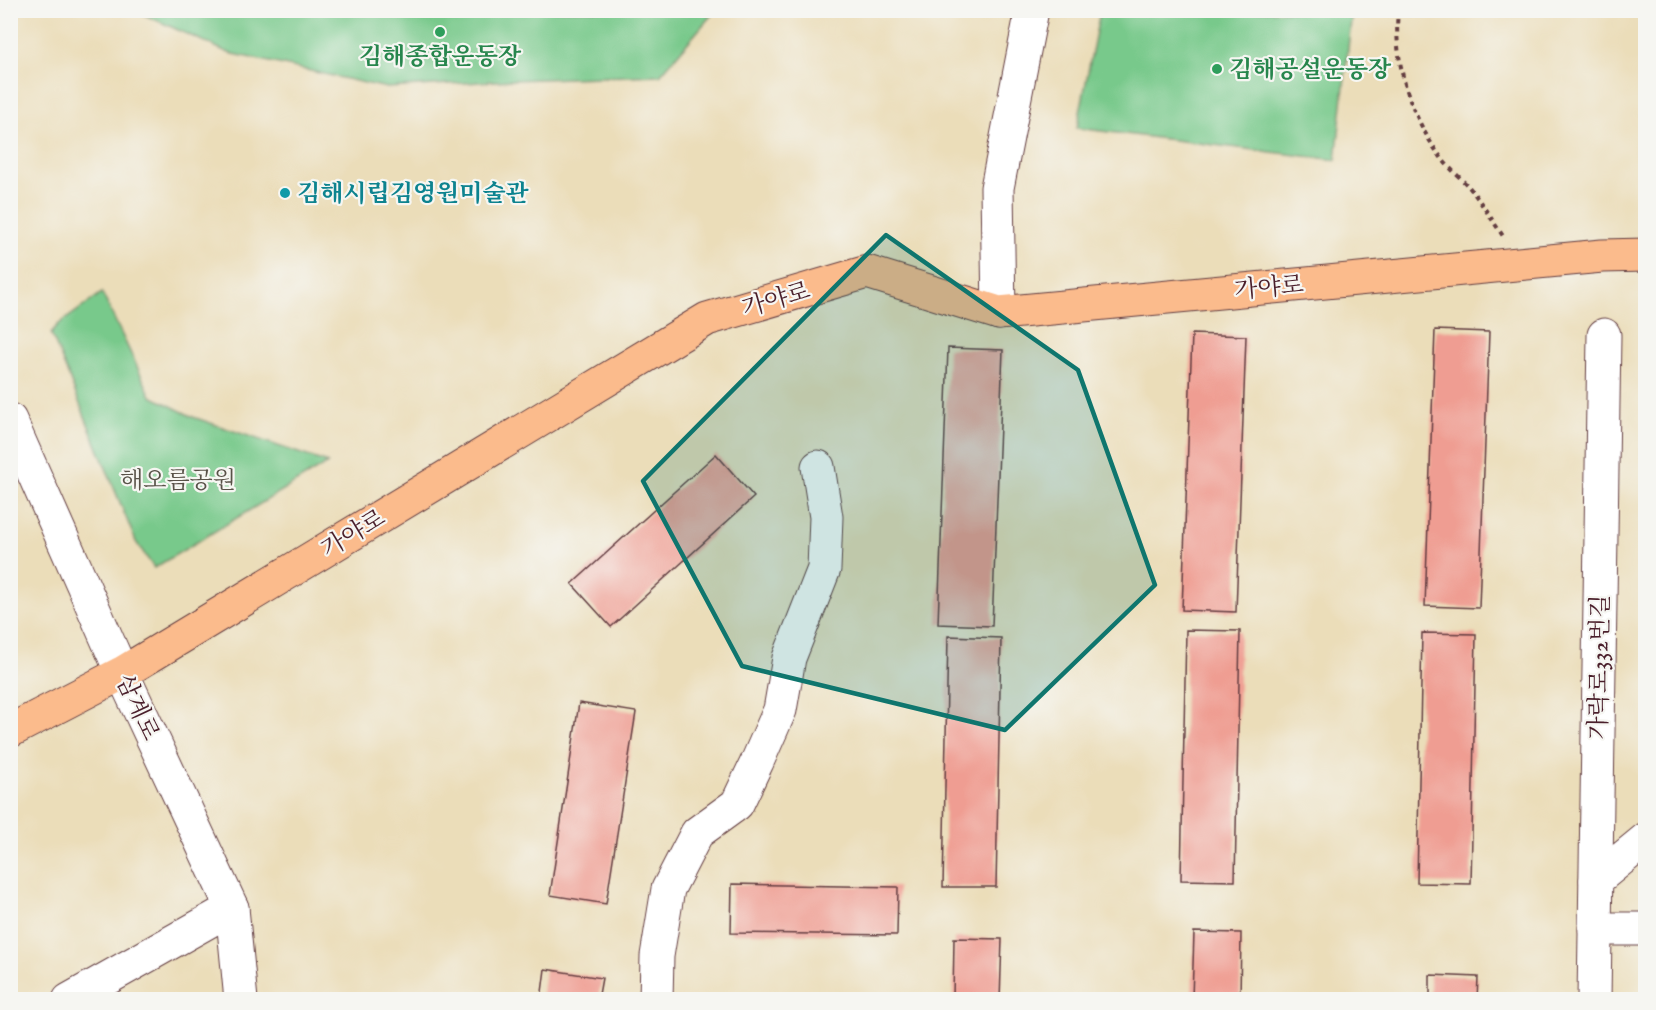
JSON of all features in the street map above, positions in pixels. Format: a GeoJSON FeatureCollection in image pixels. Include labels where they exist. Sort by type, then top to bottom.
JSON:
{"type":"FeatureCollection","features":[{"type":"Feature","properties":{"kind":"main road","name":"가야로"},"geometry":{"type":"LineString","coordinates":[[10,731],[122,673],[707,319],[867,272],[999,313],[1522,263],[1602,256],[1646,255]]}},
{"type":"Feature","properties":{"kind":"street"},"geometry":{"type":"LineString","coordinates":[[999,313],[997,188],[1032,10]]}},
{"type":"Feature","properties":{"kind":"street","name":"가락로332번길"},"geometry":{"type":"LineString","coordinates":[[1594,999],[1604,335]]}},
{"type":"Feature","properties":{"kind":"street","name":"삼계로"},"geometry":{"type":"LineString","coordinates":[[10,420],[122,673],[232,908],[241,999]]}},
{"type":"Feature","properties":{"kind":"street"},"geometry":{"type":"LineString","coordinates":[[656,999],[657,956],[668,889],[697,833],[737,804],[758,762],[780,710],[789,658],[825,569],[826,517],[819,467]]}},
{"type":"Feature","properties":{"kind":"street"},"geometry":{"type":"LineString","coordinates":[[1596,880],[1646,839]]}},
{"type":"Feature","properties":{"kind":"street"},"geometry":{"type":"LineString","coordinates":[[69,999],[232,908]]}},
{"type":"Feature","properties":{"kind":"street"},"geometry":{"type":"LineString","coordinates":[[1595,929],[1646,929]]}},
{"type":"Feature","properties":{"kind":"path"},"geometry":{"type":"LineString","coordinates":[[1398,10],[1396,32],[1405,86],[1418,122],[1444,161],[1469,187],[1522,263]]}},
{"type":"Feature","properties":{"kind":"highlighted area"},"geometry":{"type":"Polygon","coordinates":[[[886,235],[1078,370],[1155,585],[1005,730],[742,666],[643,481],[886,235]]]}},
{"type":"Feature","properties":{"kind":"green space","name":"김해종합운동장"},"geometry":{"type":"Polygon","coordinates":[[[715,10],[660,75],[512,80],[387,88],[229,53],[136,11],[715,10]]]}},
{"type":"Feature","properties":{"kind":"green space","name":"김해공설운동장"},"geometry":{"type":"Polygon","coordinates":[[[1100,11],[1352,11],[1336,160],[1077,128],[1100,11]]]}},
{"type":"Feature","properties":{"kind":"green space","name":"해오름공원"},"geometry":{"type":"Polygon","coordinates":[[[102,293],[151,396],[193,417],[328,463],[154,568],[136,542],[51,333],[59,324],[102,293]]]}},
{"type":"Feature","properties":{"kind":"building"},"geometry":{"type":"Polygon","coordinates":[[[1435,330],[1489,332],[1479,608],[1425,606],[1435,330]]]}},
{"type":"Feature","properties":{"kind":"building"},"geometry":{"type":"Polygon","coordinates":[[[1192,334],[1246,336],[1236,612],[1182,610],[1192,334]]]}},
{"type":"Feature","properties":{"kind":"building"},"geometry":{"type":"Polygon","coordinates":[[[948,348],[1003,350],[992,626],[938,624],[948,348]]]}},
{"type":"Feature","properties":{"kind":"building"},"geometry":{"type":"Polygon","coordinates":[[[716,454],[754,497],[611,627],[572,584],[716,454]]]}},
{"type":"Feature","properties":{"kind":"building"},"geometry":{"type":"Polygon","coordinates":[[[1186,630],[1240,631],[1235,881],[1181,880],[1186,630]]]}},
{"type":"Feature","properties":{"kind":"building"},"geometry":{"type":"Polygon","coordinates":[[[1422,633],[1476,634],[1471,884],[1417,883],[1422,633]]]}},
{"type":"Feature","properties":{"kind":"building"},"geometry":{"type":"Polygon","coordinates":[[[948,636],[1001,638],[996,887],[943,887],[948,636]]]}},
{"type":"Feature","properties":{"kind":"building"},"geometry":{"type":"Polygon","coordinates":[[[579,703],[636,712],[606,904],[550,895],[579,703]]]}},
{"type":"Feature","properties":{"kind":"building"},"geometry":{"type":"Polygon","coordinates":[[[732,884],[898,887],[897,935],[731,933],[732,884]]]}},
{"type":"Feature","properties":{"kind":"building"},"geometry":{"type":"Polygon","coordinates":[[[1194,932],[1241,933],[1240,1000],[1192,1000],[1194,932]]]}},
{"type":"Feature","properties":{"kind":"building"},"geometry":{"type":"Polygon","coordinates":[[[954,938],[1002,939],[1000,1000],[953,1000],[954,938]]]}},
{"type":"Feature","properties":{"kind":"building"},"geometry":{"type":"Polygon","coordinates":[[[545,969],[602,978],[598,1000],[541,1000],[545,969]]]}},
{"type":"Feature","properties":{"kind":"building"},"geometry":{"type":"Polygon","coordinates":[[[1430,975],[1478,977],[1477,1000],[1430,1000],[1430,975]]]}},
{"type":"Feature","properties":{"kind":"place","name":"김해종합운동장"},"geometry":{"type":"Point","coordinates":[440,32]}},
{"type":"Feature","properties":{"kind":"place","name":"김해공설운동장"},"geometry":{"type":"Point","coordinates":[1217,69]}},
{"type":"Feature","properties":{"kind":"place","name":"김해시립김영원미술관"},"geometry":{"type":"Point","coordinates":[285,193]}}]}
